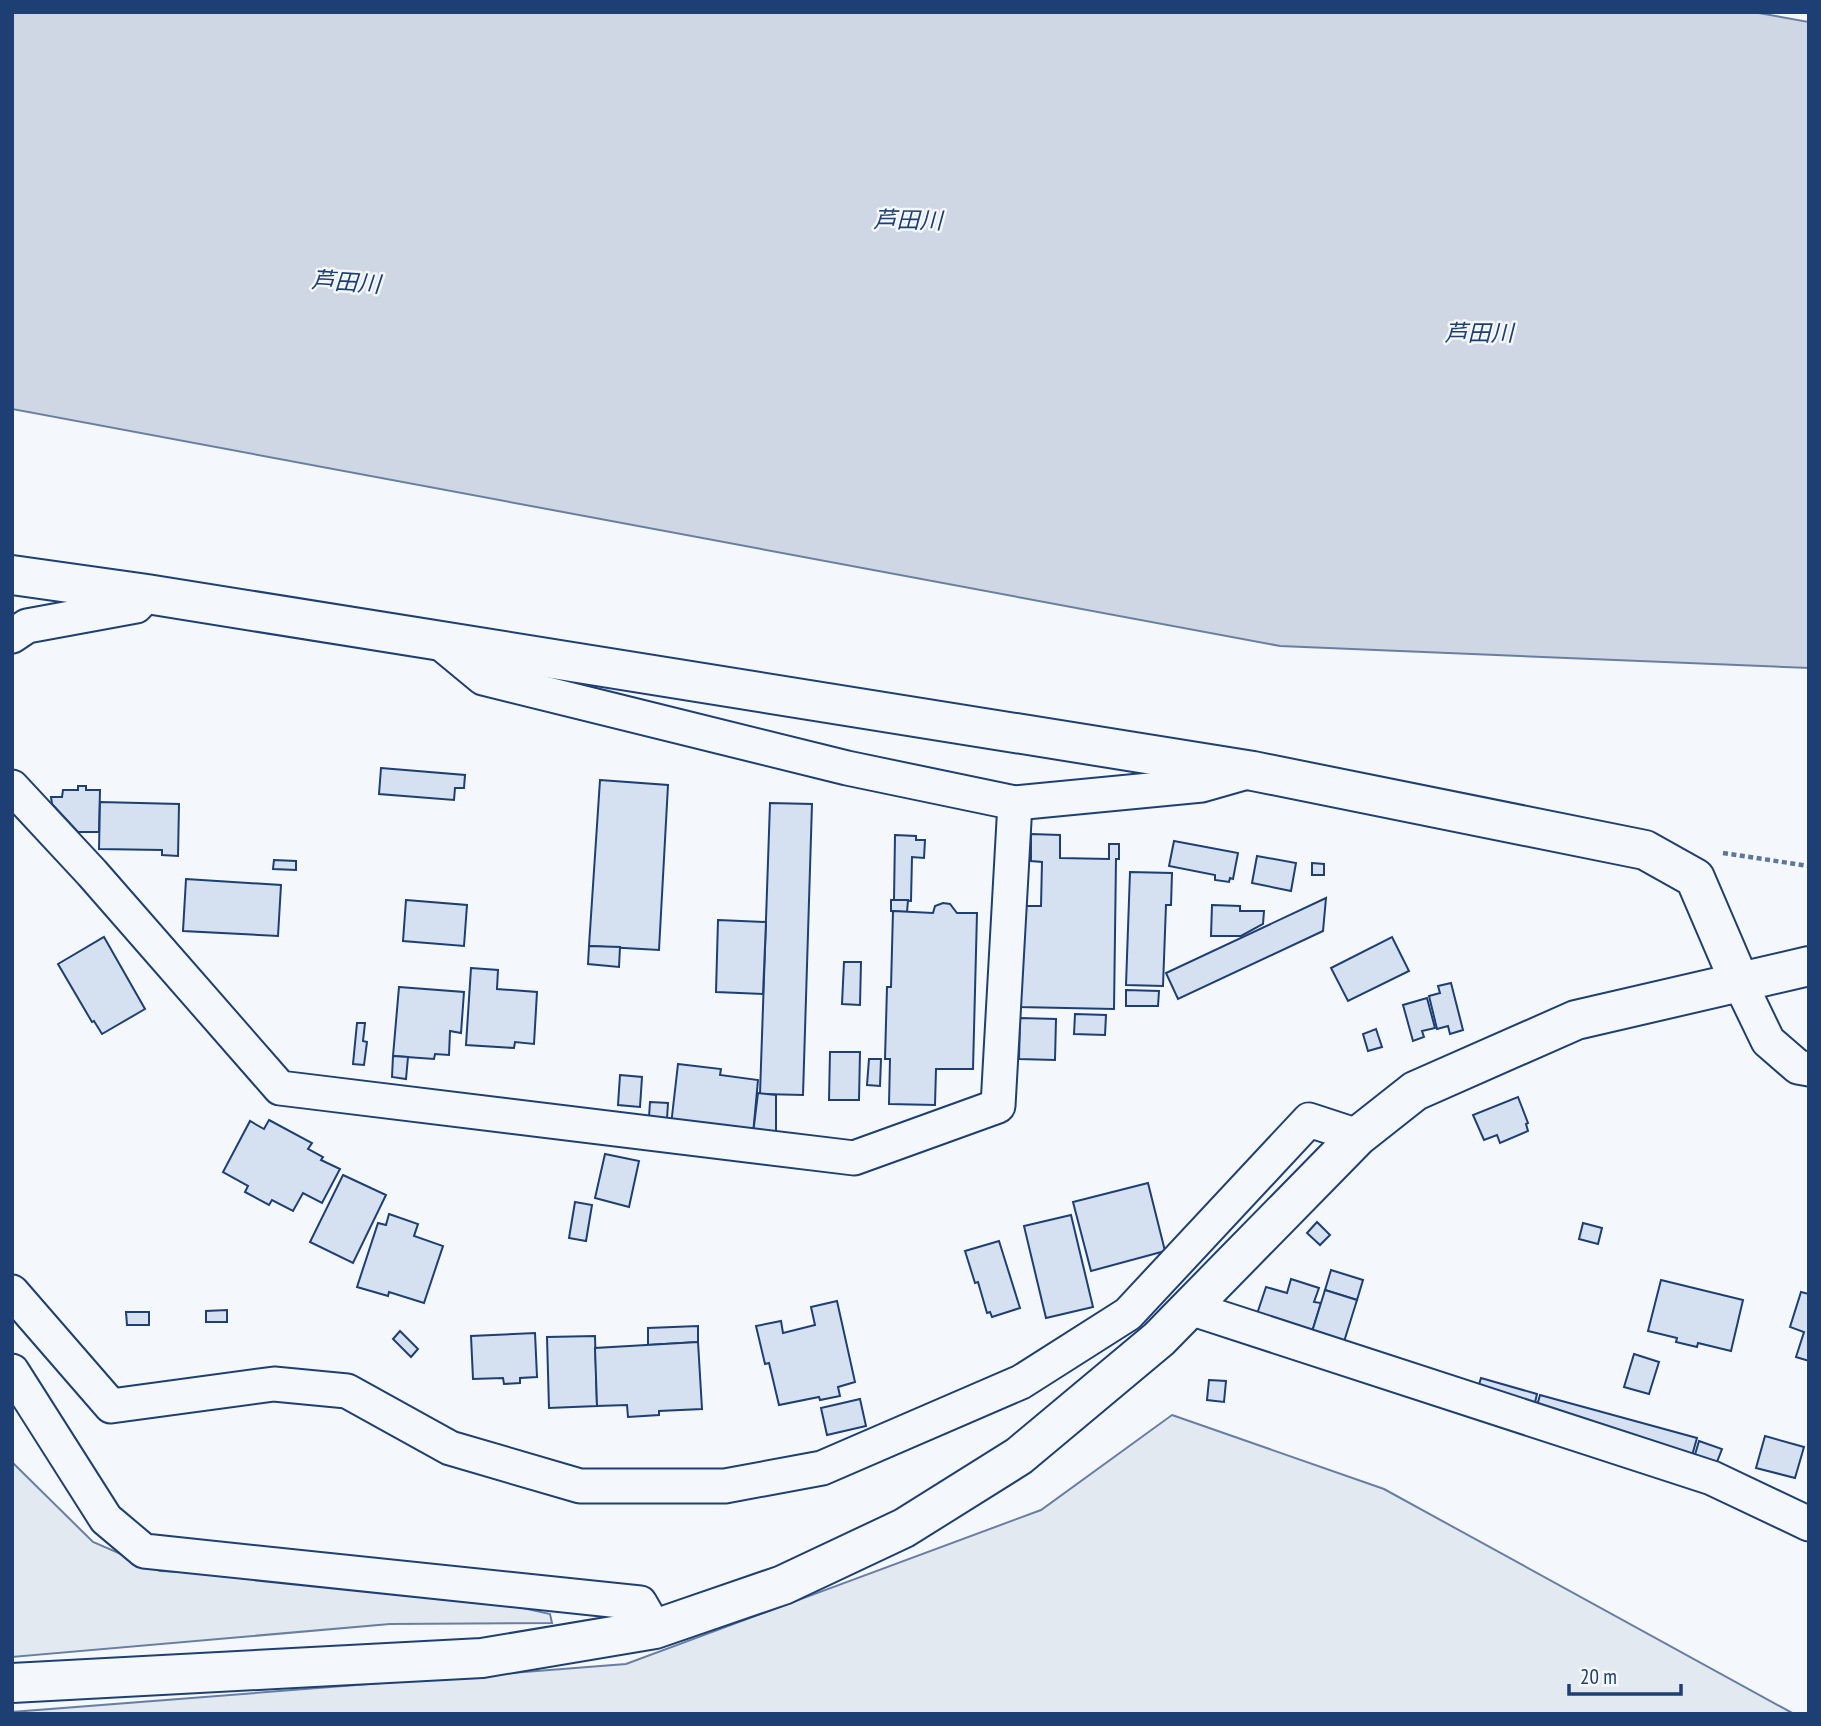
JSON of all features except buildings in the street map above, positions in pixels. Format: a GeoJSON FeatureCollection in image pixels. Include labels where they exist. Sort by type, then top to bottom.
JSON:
{"type":"FeatureCollection","features":[{"type":"Feature","properties":{"kind":"street"},"geometry":{"type":"LineString","coordinates":[[12,575],[147,594],[1253,771],[1645,850],[1695,878],[1768,1041],[1798,1067],[1809,1069]]}},
{"type":"Feature","properties":{"kind":"street"},"geometry":{"type":"LineString","coordinates":[[12,636],[27,626],[136,606],[147,594]]}},
{"type":"Feature","properties":{"kind":"street"},"geometry":{"type":"LineString","coordinates":[[438,640],[483,678],[847,768],[1015,803],[1202,785],[1253,771]]}},
{"type":"Feature","properties":{"kind":"street"},"geometry":{"type":"LineString","coordinates":[[12,787],[92,873],[280,1088],[854,1158],[998,1107],[1015,803]]}},
{"type":"Feature","properties":{"kind":"street"},"geometry":{"type":"LineString","coordinates":[[12,1683],[482,1658],[654,1629],[783,1585],[904,1528],[1019,1456],[1159,1339],[1358,1136],[1415,1091],[1576,1020],[1809,966]]}},
{"type":"Feature","properties":{"kind":"street"},"geometry":{"type":"LineString","coordinates":[[12,1292],[111,1406],[274,1384],[347,1391],[450,1448],[580,1486],[725,1486],[822,1468],[1021,1382],[1128,1314],[1309,1120],[1358,1136]]}},
{"type":"Feature","properties":{"kind":"street"},"geometry":{"type":"LineString","coordinates":[[1190,1308],[1712,1478],[1809,1524]]}},
{"type":"Feature","properties":{"kind":"street"},"geometry":{"type":"LineString","coordinates":[[12,1371],[106,1518],[144,1551],[640,1603],[654,1629]]}},
{"type":"Feature","properties":{"kind":"path"},"geometry":{"type":"LineString","coordinates":[[1720,853],[1809,866]]}},
{"type":"Feature","properties":{"kind":"shaded area"},"geometry":{"type":"Polygon","coordinates":[[[1172,1415],[1384,1489],[1794,1714],[12,1714],[626,1664],[1041,1510],[1172,1415]]]}},
{"type":"Feature","properties":{"kind":"shaded area"},"geometry":{"type":"Polygon","coordinates":[[[12,1462],[93,1542],[160,1571],[404,1582],[550,1614],[552,1623],[390,1624],[12,1657],[12,1462]]]}},
{"type":"Feature","properties":{"kind":"water","name":"芦田川"},"geometry":{"type":"Polygon","coordinates":[[[12,12],[1753,12],[1809,22],[1809,668],[1280,646],[12,409],[12,12]]]}}]}
